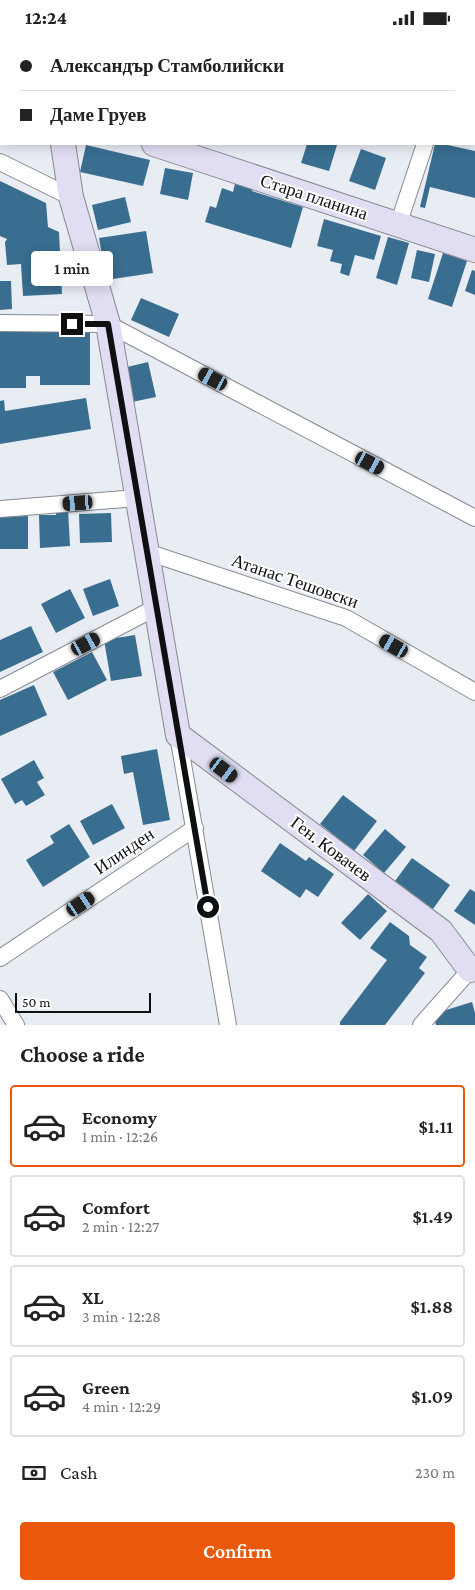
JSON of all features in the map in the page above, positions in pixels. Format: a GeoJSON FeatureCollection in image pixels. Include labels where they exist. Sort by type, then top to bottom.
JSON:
{"type":"FeatureCollection","features":[{"type":"Feature","properties":{"kind":"street"},"geometry":{"type":"LineString","coordinates":[[63,145],[71,197],[108,324],[228,1025]]}},
{"type":"Feature","properties":{"kind":"street"},"geometry":{"type":"LineString","coordinates":[[398,225],[425,145]]}},
{"type":"Feature","properties":{"kind":"street","name":"Стара планина"},"geometry":{"type":"LineString","coordinates":[[169,146],[475,250]]}},
{"type":"Feature","properties":{"kind":"street"},"geometry":{"type":"LineString","coordinates":[[0,162],[71,197]]}},
{"type":"Feature","properties":{"kind":"street"},"geometry":{"type":"LineString","coordinates":[[0,323],[108,324],[475,518]]}},
{"type":"Feature","properties":{"kind":"street"},"geometry":{"type":"LineString","coordinates":[[0,509],[137,499]]}},
{"type":"Feature","properties":{"kind":"street","name":"Атанас Тешовски"},"geometry":{"type":"LineString","coordinates":[[147,552],[346,618],[475,692]]}},
{"type":"Feature","properties":{"kind":"street"},"geometry":{"type":"LineString","coordinates":[[0,689],[156,608]]}},
{"type":"Feature","properties":{"kind":"street","name":"Ген. Ковачев"},"geometry":{"type":"LineString","coordinates":[[178,735],[441,931],[473,975]]}},
{"type":"Feature","properties":{"kind":"street","name":"Илинден"},"geometry":{"type":"LineString","coordinates":[[0,958],[195,828]]}},
{"type":"Feature","properties":{"kind":"street"},"geometry":{"type":"LineString","coordinates":[[421,1025],[473,975]]}},
{"type":"Feature","properties":{"kind":"street"},"geometry":{"type":"LineString","coordinates":[[0,999],[16,1025]]}},
{"type":"Feature","properties":{"kind":"building"},"geometry":{"type":"Polygon","coordinates":[[[86,145],[150,160],[143,186],[80,172],[86,145]]]}},
{"type":"Feature","properties":{"kind":"building"},"geometry":{"type":"Polygon","coordinates":[[[307,145],[337,145],[329,171],[301,163],[307,145]]]}},
{"type":"Feature","properties":{"kind":"building"},"geometry":{"type":"Polygon","coordinates":[[[435,145],[448,145],[475,151],[475,198],[430,187],[425,208],[420,207],[435,145]]]}},
{"type":"Feature","properties":{"kind":"building"},"geometry":{"type":"Polygon","coordinates":[[[361,149],[386,158],[375,190],[349,181],[361,149]]]}},
{"type":"Feature","properties":{"kind":"building"},"geometry":{"type":"Polygon","coordinates":[[[165,168],[193,173],[188,200],[160,194],[165,168]]]}},
{"type":"Feature","properties":{"kind":"building"},"geometry":{"type":"Polygon","coordinates":[[[236,179],[254,184],[252,191],[303,207],[291,248],[205,222],[210,206],[216,208],[222,188],[233,192],[236,179]]]}},
{"type":"Feature","properties":{"kind":"building"},"geometry":{"type":"Polygon","coordinates":[[[0,181],[46,203],[48,227],[59,232],[62,294],[23,296],[21,264],[7,265],[5,242],[7,239],[0,236],[0,181]]]}},
{"type":"Feature","properties":{"kind":"building"},"geometry":{"type":"Polygon","coordinates":[[[125,197],[131,222],[98,230],[92,205],[125,197]]]}},
{"type":"Feature","properties":{"kind":"building"},"geometry":{"type":"Polygon","coordinates":[[[324,219],[381,236],[374,260],[355,255],[349,276],[340,273],[342,264],[330,261],[333,250],[317,246],[324,219]]]}},
{"type":"Feature","properties":{"kind":"building"},"geometry":{"type":"Polygon","coordinates":[[[146,231],[153,273],[106,280],[99,238],[146,231]]]}},
{"type":"Feature","properties":{"kind":"building"},"geometry":{"type":"Polygon","coordinates":[[[388,237],[409,243],[397,285],[376,278],[388,237]]]}},
{"type":"Feature","properties":{"kind":"building"},"geometry":{"type":"Polygon","coordinates":[[[417,250],[435,254],[429,282],[411,278],[417,250]]]}},
{"type":"Feature","properties":{"kind":"building"},"geometry":{"type":"Polygon","coordinates":[[[443,253],[467,261],[452,307],[428,299],[443,253]]]}},
{"type":"Feature","properties":{"kind":"building"},"geometry":{"type":"Polygon","coordinates":[[[472,270],[475,271],[475,295],[465,291],[472,270]]]}},
{"type":"Feature","properties":{"kind":"building"},"geometry":{"type":"Polygon","coordinates":[[[0,281],[11,281],[12,309],[0,310],[0,281]]]}},
{"type":"Feature","properties":{"kind":"building"},"geometry":{"type":"Polygon","coordinates":[[[141,298],[179,314],[169,337],[131,320],[141,298]]]}},
{"type":"Feature","properties":{"kind":"building"},"geometry":{"type":"Polygon","coordinates":[[[0,325],[90,326],[90,385],[40,385],[40,376],[26,376],[26,388],[0,388],[0,325]]]}},
{"type":"Feature","properties":{"kind":"building"},"geometry":{"type":"Polygon","coordinates":[[[148,362],[156,397],[127,403],[119,369],[148,362]]]}},
{"type":"Feature","properties":{"kind":"building"},"geometry":{"type":"Polygon","coordinates":[[[86,398],[91,429],[0,444],[0,401],[4,400],[5,411],[86,398]]]}},
{"type":"Feature","properties":{"kind":"building"},"geometry":{"type":"Polygon","coordinates":[[[56,509],[68,509],[70,546],[40,548],[39,515],[56,515],[56,509]]]}},
{"type":"Feature","properties":{"kind":"building"},"geometry":{"type":"Polygon","coordinates":[[[111,513],[112,542],[80,543],[79,514],[111,513]]]}},
{"type":"Feature","properties":{"kind":"building"},"geometry":{"type":"Polygon","coordinates":[[[28,516],[28,549],[0,549],[0,517],[28,516]]]}},
{"type":"Feature","properties":{"kind":"building"},"geometry":{"type":"Polygon","coordinates":[[[110,579],[119,606],[93,616],[83,589],[110,579]]]}},
{"type":"Feature","properties":{"kind":"building"},"geometry":{"type":"Polygon","coordinates":[[[70,589],[85,618],[56,633],[41,604],[70,589]]]}},
{"type":"Feature","properties":{"kind":"building"},"geometry":{"type":"Polygon","coordinates":[[[31,626],[43,652],[0,672],[0,640],[31,626]]]}},
{"type":"Feature","properties":{"kind":"building"},"geometry":{"type":"Polygon","coordinates":[[[135,635],[142,676],[111,681],[104,640],[135,635]]]}},
{"type":"Feature","properties":{"kind":"building"},"geometry":{"type":"Polygon","coordinates":[[[92,652],[107,680],[68,700],[53,672],[92,652]]]}},
{"type":"Feature","properties":{"kind":"building"},"geometry":{"type":"Polygon","coordinates":[[[34,685],[47,715],[0,736],[0,700],[34,685]]]}},
{"type":"Feature","properties":{"kind":"building"},"geometry":{"type":"Polygon","coordinates":[[[157,749],[170,820],[143,825],[133,772],[124,774],[121,756],[157,749]]]}},
{"type":"Feature","properties":{"kind":"building"},"geometry":{"type":"Polygon","coordinates":[[[34,760],[44,778],[37,782],[45,795],[26,806],[22,800],[15,804],[1,779],[34,760]]]}},
{"type":"Feature","properties":{"kind":"building"},"geometry":{"type":"Polygon","coordinates":[[[343,795],[377,821],[354,851],[320,824],[343,795]]]}},
{"type":"Feature","properties":{"kind":"building"},"geometry":{"type":"Polygon","coordinates":[[[112,804],[125,828],[93,845],[80,821],[112,804]]]}},
{"type":"Feature","properties":{"kind":"building"},"geometry":{"type":"Polygon","coordinates":[[[69,824],[90,857],[43,887],[26,860],[54,843],[50,836],[69,824]]]}},
{"type":"Feature","properties":{"kind":"building"},"geometry":{"type":"Polygon","coordinates":[[[385,829],[406,847],[384,873],[363,855],[385,829]]]}},
{"type":"Feature","properties":{"kind":"building"},"geometry":{"type":"Polygon","coordinates":[[[280,843],[306,861],[309,857],[334,874],[318,897],[306,889],[300,898],[261,871],[280,843]]]}},
{"type":"Feature","properties":{"kind":"building"},"geometry":{"type":"Polygon","coordinates":[[[412,858],[450,885],[433,909],[395,881],[412,858]]]}},
{"type":"Feature","properties":{"kind":"building"},"geometry":{"type":"Polygon","coordinates":[[[470,889],[475,892],[475,925],[454,911],[470,889]]]}},
{"type":"Feature","properties":{"kind":"building"},"geometry":{"type":"Polygon","coordinates":[[[368,894],[387,911],[360,940],[341,923],[368,894]]]}},
{"type":"Feature","properties":{"kind":"building"},"geometry":{"type":"Polygon","coordinates":[[[390,922],[409,936],[410,945],[427,957],[419,968],[425,973],[385,1025],[340,1025],[340,1022],[387,960],[370,948],[390,922]]]}},
{"type":"Feature","properties":{"kind":"building"},"geometry":{"type":"Polygon","coordinates":[[[472,1002],[475,1013],[475,1025],[436,1025],[433,1014],[472,1002]]]}},
{"type":"Feature","properties":{"kind":"route"},"geometry":{"type":"LineString","coordinates":[[72,324],[108,324],[208,907]]}}]}
